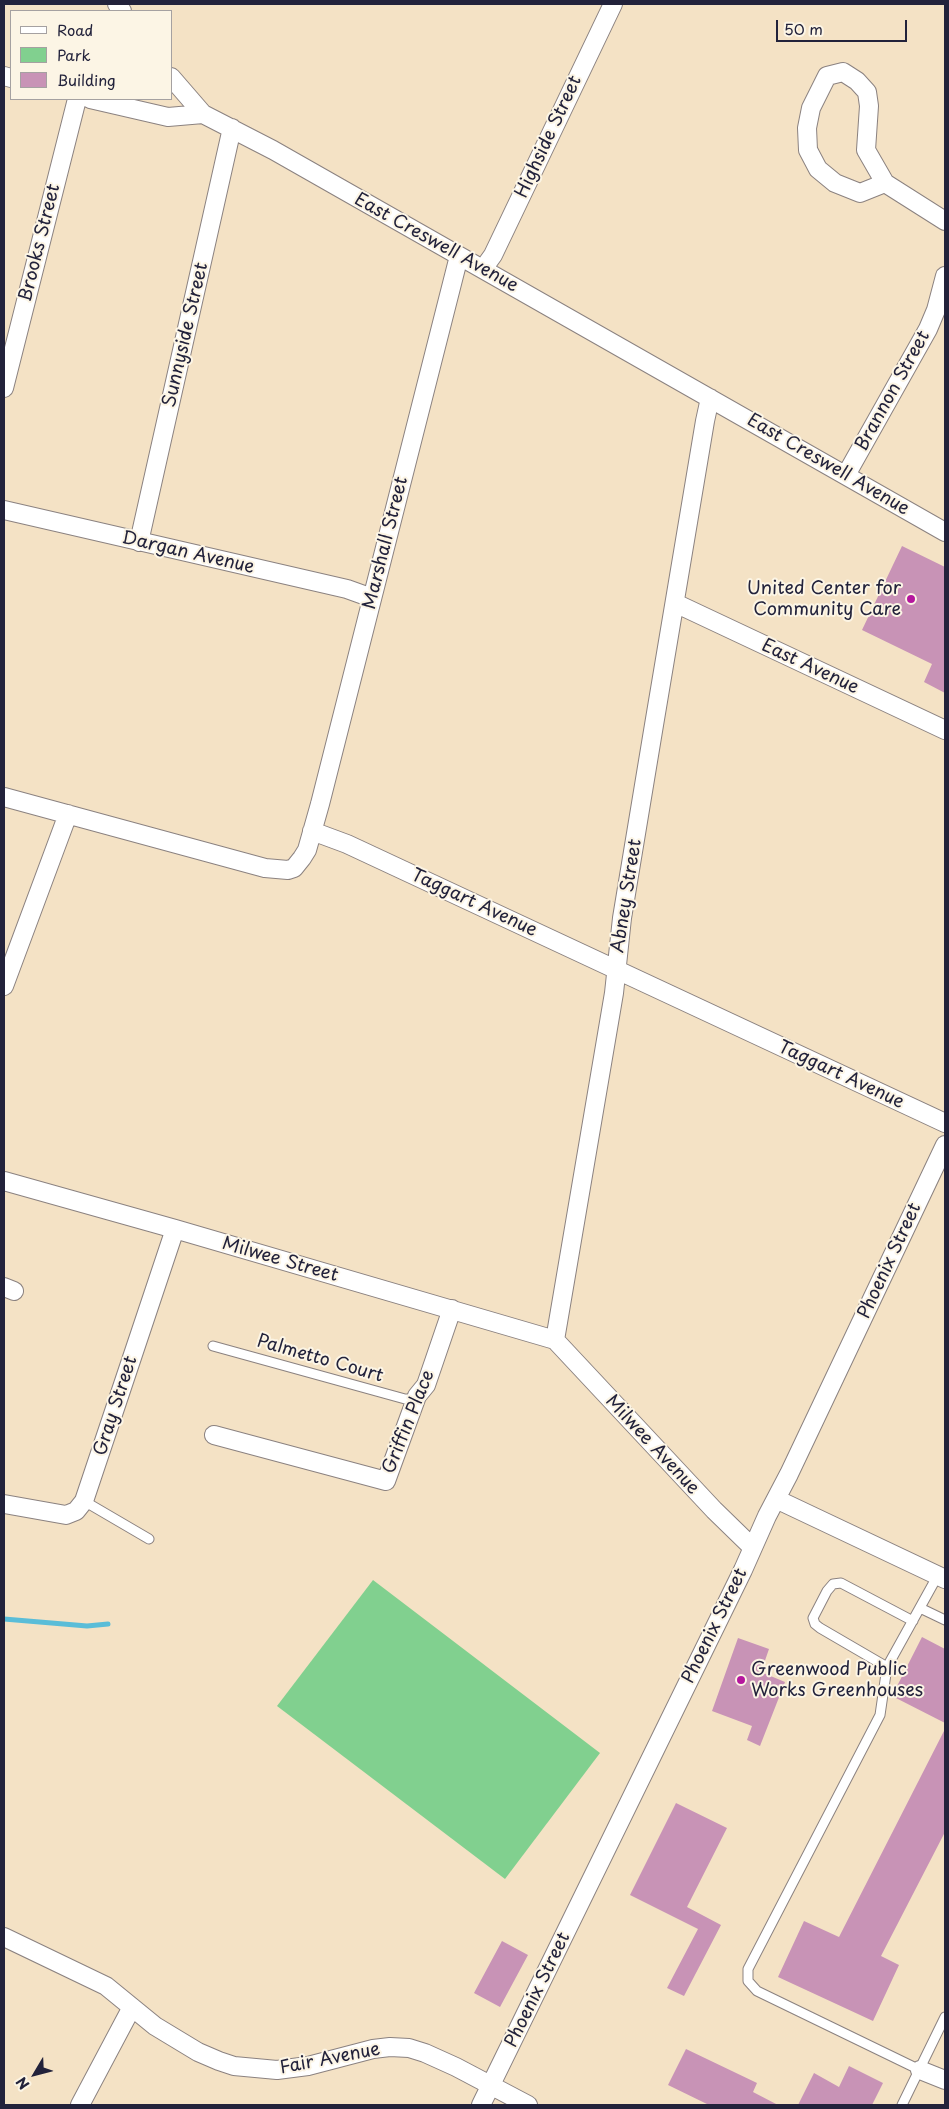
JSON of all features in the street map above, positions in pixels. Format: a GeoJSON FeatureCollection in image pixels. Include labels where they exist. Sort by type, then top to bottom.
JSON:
{"type":"FeatureCollection","features":[{"type":"Feature","properties":{"kind":"street","name":"Highside Street"},"geometry":{"type":"LineString","coordinates":[[484,269],[493,255],[612,4]]}},
{"type":"Feature","properties":{"kind":"street"},"geometry":{"type":"LineString","coordinates":[[885,183],[860,193],[835,183],[818,169],[808,150],[807,128],[811,108],[827,76],[843,72],[857,81],[867,92],[870,106],[866,150],[885,183],[945,221]]}},
{"type":"Feature","properties":{"kind":"street","name":"East Creswell Avenue"},"geometry":{"type":"LineString","coordinates":[[172,78],[204,114],[484,269],[686,386],[945,532]]}},
{"type":"Feature","properties":{"kind":"street","name":"Brooks Street"},"geometry":{"type":"LineString","coordinates":[[4,388],[77,100]]}},
{"type":"Feature","properties":{"kind":"street"},"geometry":{"type":"LineString","coordinates":[[94,100],[168,117],[204,114]]}},
{"type":"Feature","properties":{"kind":"street","name":"Sunnyside Street"},"geometry":{"type":"LineString","coordinates":[[140,542],[143,518],[232,128]]}},
{"type":"Feature","properties":{"kind":"street","name":"Marshall Street"},"geometry":{"type":"LineString","coordinates":[[312,830],[459,256]]}},
{"type":"Feature","properties":{"kind":"street","name":"Brannon Street"},"geometry":{"type":"LineString","coordinates":[[846,475],[928,329],[936,310],[945,276]]}},
{"type":"Feature","properties":{"kind":"street","name":"Abney Street"},"geometry":{"type":"LineString","coordinates":[[555,1340],[614,993],[622,918],[710,398]]}},
{"type":"Feature","properties":{"kind":"street","name":"Dargan Avenue"},"geometry":{"type":"LineString","coordinates":[[4,510],[347,589],[372,598]]}},
{"type":"Feature","properties":{"kind":"street","name":"East Avenue"},"geometry":{"type":"LineString","coordinates":[[675,603],[945,730]]}},
{"type":"Feature","properties":{"kind":"street"},"geometry":{"type":"LineString","coordinates":[[4,797],[278,870],[294,868],[302,858],[312,830]]}},
{"type":"Feature","properties":{"kind":"street"},"geometry":{"type":"LineString","coordinates":[[4,986],[68,814]]}},
{"type":"Feature","properties":{"kind":"street","name":"Taggart Avenue"},"geometry":{"type":"LineString","coordinates":[[312,830],[347,844],[616,968],[945,1123]]}},
{"type":"Feature","properties":{"kind":"street","name":"Phoenix Street"},"geometry":{"type":"LineString","coordinates":[[481,2105],[776,1499],[945,1145]]}},
{"type":"Feature","properties":{"kind":"street","name":"Milwee Street"},"geometry":{"type":"LineString","coordinates":[[4,1181],[555,1340]]}},
{"type":"Feature","properties":{"kind":"street","name":"Gray Street"},"geometry":{"type":"LineString","coordinates":[[84,1502],[175,1229]]}},
{"type":"Feature","properties":{"kind":"street","name":"Griffin Place"},"geometry":{"type":"LineString","coordinates":[[214,1435],[386,1481],[417,1396],[426,1385],[452,1309]]}},
{"type":"Feature","properties":{"kind":"street","name":"Milwee Avenue"},"geometry":{"type":"LineString","coordinates":[[555,1340],[752,1548]]}},
{"type":"Feature","properties":{"kind":"street"},"geometry":{"type":"LineString","coordinates":[[776,1499],[942,1577]]}},
{"type":"Feature","properties":{"kind":"street"},"geometry":{"type":"LineString","coordinates":[[4,1504],[66,1515],[76,1511],[84,1502]]}},
{"type":"Feature","properties":{"kind":"street","name":"Fair Avenue"},"geometry":{"type":"LineString","coordinates":[[4,1937],[106,1986],[156,2026],[198,2052],[234,2066],[277,2070],[308,2066],[373,2049],[390,2047],[409,2048],[425,2053],[528,2105]]}},
{"type":"Feature","properties":{"kind":"street"},"geometry":{"type":"LineString","coordinates":[[80,2105],[132,2007]]}},
{"type":"Feature","properties":{"kind":"street"},"geometry":{"type":"LineString","coordinates":[[920,2070],[945,2080]]}},
{"type":"Feature","properties":{"kind":"lane","name":"Palmetto Court"},"geometry":{"type":"LineString","coordinates":[[213,1346],[405,1399],[417,1396]]}},
{"type":"Feature","properties":{"kind":"lane"},"geometry":{"type":"LineString","coordinates":[[84,1502],[150,1540]]}},
{"type":"Feature","properties":{"kind":"lane"},"geometry":{"type":"LineString","coordinates":[[920,2070],[757,1991],[748,1981],[748,1970],[880,1715],[887,1667],[920,1608],[942,1577]]}},
{"type":"Feature","properties":{"kind":"lane"},"geometry":{"type":"LineString","coordinates":[[887,1667],[815,1624],[814,1618],[827,1591],[833,1584],[841,1583],[913,1621]]}},
{"type":"Feature","properties":{"kind":"lane"},"geometry":{"type":"LineString","coordinates":[[920,1608],[945,1620]]}},
{"type":"Feature","properties":{"kind":"lane"},"geometry":{"type":"LineString","coordinates":[[902,2105],[945,2017]]}},
{"type":"Feature","properties":{"kind":"green space"},"geometry":{"type":"Polygon","coordinates":[[[373,1580],[600,1753],[505,1879],[277,1706],[373,1580]]]}},
{"type":"Feature","properties":{"kind":"building","name":"United Center for Community Care"},"geometry":{"type":"Polygon","coordinates":[[[902,546],[945,567],[945,693],[924,682],[932,664],[862,630],[902,546]]]}},
{"type":"Feature","properties":{"kind":"building"},"geometry":{"type":"Polygon","coordinates":[[[922,1637],[945,1649],[945,1723],[892,1696],[922,1637]]]}},
{"type":"Feature","properties":{"kind":"building","name":"Greenwood Public Works Greenhouses"},"geometry":{"type":"Polygon","coordinates":[[[738,1638],[769,1649],[761,1672],[785,1682],[760,1746],[747,1740],[752,1726],[712,1711],[738,1638]]]}},
{"type":"Feature","properties":{"kind":"building"},"geometry":{"type":"Polygon","coordinates":[[[945,1729],[945,1832],[881,1956],[899,1965],[873,2021],[778,1977],[804,1921],[839,1937],[945,1729]]]}},
{"type":"Feature","properties":{"kind":"building"},"geometry":{"type":"Polygon","coordinates":[[[676,1803],[727,1828],[687,1907],[721,1925],[684,1996],[667,1988],[698,1929],[630,1895],[676,1803]]]}},
{"type":"Feature","properties":{"kind":"building"},"geometry":{"type":"Polygon","coordinates":[[[502,1941],[528,1955],[500,2007],[474,1993],[502,1941]]]}},
{"type":"Feature","properties":{"kind":"building"},"geometry":{"type":"Polygon","coordinates":[[[686,2049],[757,2083],[753,2092],[778,2105],[709,2105],[668,2085],[686,2049]]]}},
{"type":"Feature","properties":{"kind":"building"},"geometry":{"type":"Polygon","coordinates":[[[849,2066],[883,2083],[872,2105],[798,2105],[814,2073],[839,2087],[849,2066]]]}},
{"type":"Feature","properties":{"kind":"waterway"},"geometry":{"type":"LineString","coordinates":[[4,1619],[87,1626],[108,1624]]}},
{"type":"Feature","properties":{"kind":"place","name":"United Center for Community Care"},"geometry":{"type":"Point","coordinates":[911,599]}},
{"type":"Feature","properties":{"kind":"place","name":"Greenwood Public Works Greenhouses"},"geometry":{"type":"Point","coordinates":[741,1680]}}]}
